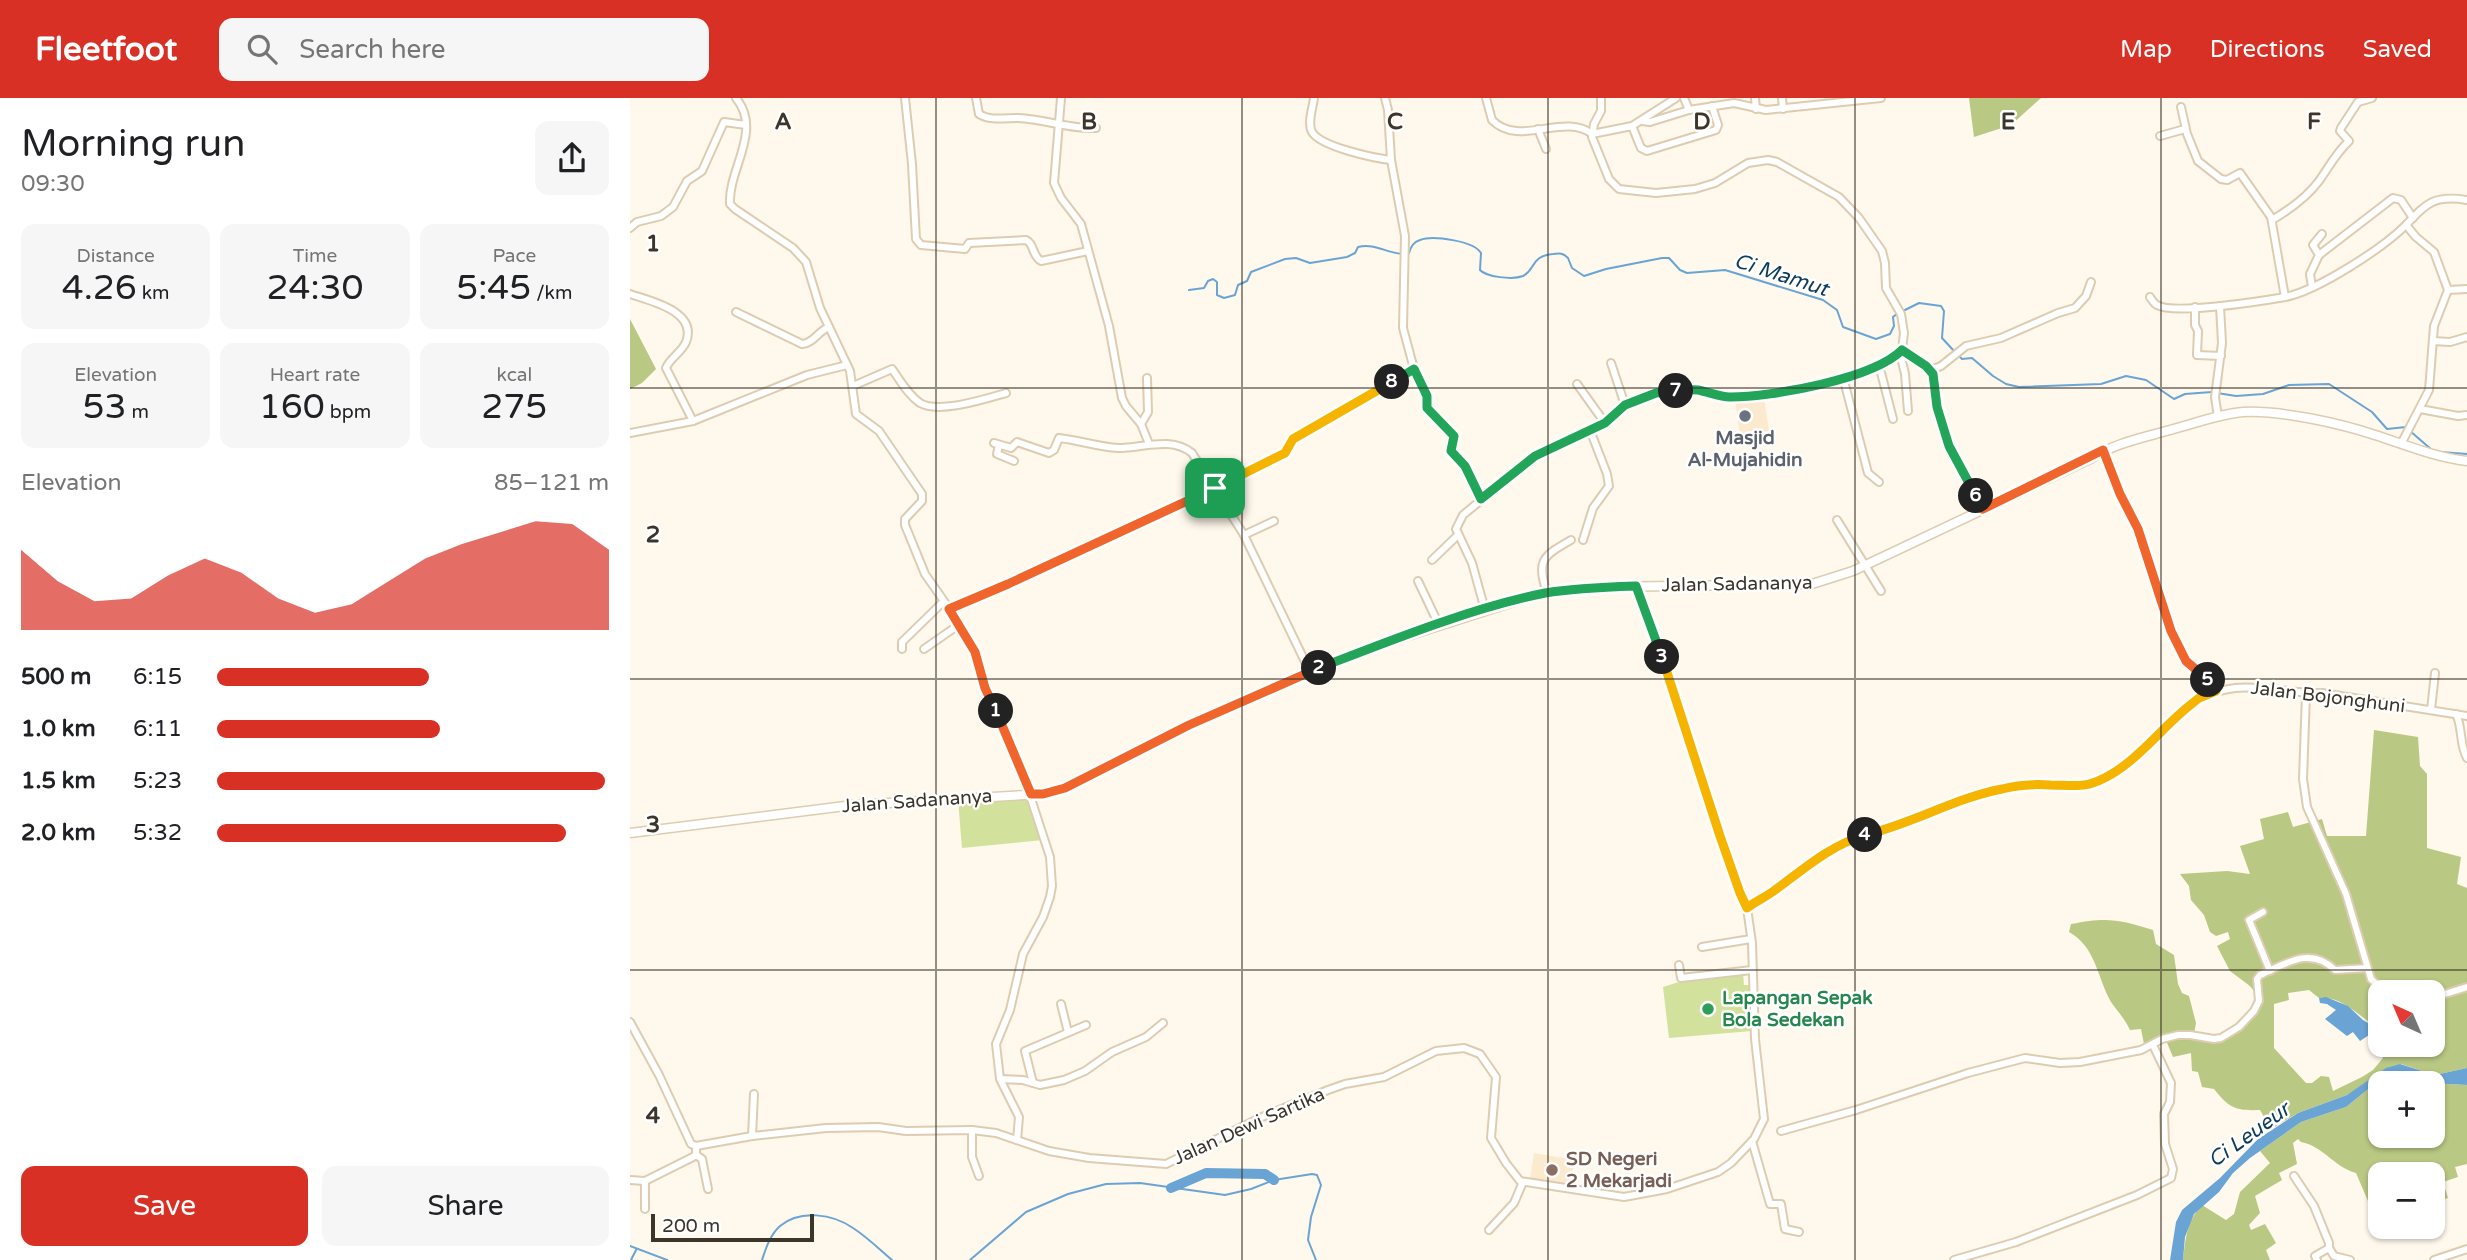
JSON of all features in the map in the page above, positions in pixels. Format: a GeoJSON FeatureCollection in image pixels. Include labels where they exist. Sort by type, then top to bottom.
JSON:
{"type":"FeatureCollection","features":[{"type":"Feature","properties":{"kind":"street"},"geometry":{"type":"LineString","coordinates":[[736,98],[744,111],[746,125],[730,204],[793,247],[806,262],[820,308],[848,365],[856,414],[879,431],[922,494],[921,502],[904,523],[925,574],[960,624],[975,652],[985,688],[1008,735],[1031,794],[1050,857],[1052,886],[1043,917],[1023,954],[1006,1024],[997,1039],[996,1056],[1000,1079],[1019,1117],[1017,1140]]}},
{"type":"Feature","properties":{"kind":"street"},"geometry":{"type":"LineString","coordinates":[[905,98],[916,239],[920,245],[965,249],[969,243],[1026,240],[1041,261],[1088,251]]}},
{"type":"Feature","properties":{"kind":"street"},"geometry":{"type":"LineString","coordinates":[[976,98],[978,112],[986,118],[1042,121],[1072,129],[1096,128]]}},
{"type":"Feature","properties":{"kind":"street"},"geometry":{"type":"LineString","coordinates":[[1061,98],[1054,183],[1060,198],[1081,224],[1109,326],[1122,398],[1141,424],[1149,444]]}},
{"type":"Feature","properties":{"kind":"street"},"geometry":{"type":"LineString","coordinates":[[1314,98],[1310,126],[1317,136],[1367,157],[1391,160]]}},
{"type":"Feature","properties":{"kind":"street"},"geometry":{"type":"LineString","coordinates":[[1385,98],[1391,160],[1403,216],[1403,328],[1414,369],[1427,396],[1427,408],[1454,436],[1451,451],[1465,466],[1481,499]]}},
{"type":"Feature","properties":{"kind":"street"},"geometry":{"type":"LineString","coordinates":[[1486,98],[1489,112],[1496,124],[1514,130],[1575,127],[1586,129],[1592,134]]}},
{"type":"Feature","properties":{"kind":"street"},"geometry":{"type":"LineString","coordinates":[[1601,98],[1601,111],[1592,134],[1606,175],[1619,189],[1656,193],[1695,189],[1715,183],[1748,163],[1761,159],[1777,162],[1839,197],[1878,246],[1885,263],[1886,288],[1899,312],[1904,333],[1901,351],[1908,411]]}},
{"type":"Feature","properties":{"kind":"street"},"geometry":{"type":"LineString","coordinates":[[1592,134],[1632,126],[1676,98]]}},
{"type":"Feature","properties":{"kind":"street"},"geometry":{"type":"LineString","coordinates":[[1684,98],[1689,110]]}},
{"type":"Feature","properties":{"kind":"street"},"geometry":{"type":"LineString","coordinates":[[1755,98],[1756,109]]}},
{"type":"Feature","properties":{"kind":"street"},"geometry":{"type":"LineString","coordinates":[[1782,98],[1783,109]]}},
{"type":"Feature","properties":{"kind":"street"},"geometry":{"type":"LineString","coordinates":[[1642,121],[1650,122],[1689,110],[1734,103],[1756,109],[1783,109],[1807,102],[1881,98]]}},
{"type":"Feature","properties":{"kind":"street"},"geometry":{"type":"LineString","coordinates":[[2272,220],[2294,205],[2318,181],[2328,164],[2348,141],[2341,128],[2358,102],[2372,98]]}},
{"type":"Feature","properties":{"kind":"street"},"geometry":{"type":"LineString","coordinates":[[1632,126],[1641,148],[1647,151],[1716,130],[1718,125],[1712,106]]}},
{"type":"Feature","properties":{"kind":"street"},"geometry":{"type":"LineString","coordinates":[[2181,107],[2185,129],[2201,165],[2224,180],[2240,173],[2272,220],[2285,297]]}},
{"type":"Feature","properties":{"kind":"street"},"geometry":{"type":"LineString","coordinates":[[630,228],[637,222],[661,216],[673,207],[687,181],[702,171],[724,122],[746,125]]}},
{"type":"Feature","properties":{"kind":"street"},"geometry":{"type":"LineString","coordinates":[[1538,129],[1546,149]]}},
{"type":"Feature","properties":{"kind":"street"},"geometry":{"type":"LineString","coordinates":[[2160,136],[2185,129]]}},
{"type":"Feature","properties":{"kind":"street"},"geometry":{"type":"LineString","coordinates":[[2312,287],[2309,274],[2319,255],[2393,198],[2400,200],[2413,218]]}},
{"type":"Feature","properties":{"kind":"street"},"geometry":{"type":"LineString","coordinates":[[2150,297],[2158,306],[2195,307],[2285,297],[2312,287],[2369,255],[2406,225],[2424,206],[2438,198],[2467,200]]}},
{"type":"Feature","properties":{"kind":"street"},"geometry":{"type":"LineString","coordinates":[[2400,444],[2429,390],[2436,316],[2448,290],[2434,251],[2406,225]]}},
{"type":"Feature","properties":{"kind":"street"},"geometry":{"type":"LineString","coordinates":[[2319,255],[2313,245],[2322,234]]}},
{"type":"Feature","properties":{"kind":"street"},"geometry":{"type":"LineString","coordinates":[[1931,370],[1971,345],[2001,338],[2075,308],[2087,296],[2091,282]]}},
{"type":"Feature","properties":{"kind":"street"},"geometry":{"type":"LineString","coordinates":[[2448,290],[2467,289]]}},
{"type":"Feature","properties":{"kind":"street"},"geometry":{"type":"LineString","coordinates":[[630,294],[668,307],[685,322],[688,332],[685,344],[666,368],[693,421]]}},
{"type":"Feature","properties":{"kind":"street"},"geometry":{"type":"LineString","coordinates":[[2218,417],[2216,388],[2221,356],[2220,306]]}},
{"type":"Feature","properties":{"kind":"street"},"geometry":{"type":"LineString","coordinates":[[2195,307],[2197,355],[2221,356]]}},
{"type":"Feature","properties":{"kind":"street"},"geometry":{"type":"LineString","coordinates":[[736,312],[802,344],[811,342],[829,327]]}},
{"type":"Feature","properties":{"kind":"street"},"geometry":{"type":"LineString","coordinates":[[2433,341],[2450,342],[2467,337]]}},
{"type":"Feature","properties":{"kind":"street"},"geometry":{"type":"LineString","coordinates":[[1485,610],[1472,564],[1456,529],[1459,519],[1535,456],[1564,440],[1605,423],[1625,405],[1661,392],[1692,390],[1728,397],[1758,395],[1827,383],[1879,365],[1901,351]]}},
{"type":"Feature","properties":{"kind":"street"},"geometry":{"type":"LineString","coordinates":[[1901,351],[1931,370],[1937,407],[1949,446],[1983,509]]}},
{"type":"Feature","properties":{"kind":"street"},"geometry":{"type":"LineString","coordinates":[[1611,363],[1625,405]]}},
{"type":"Feature","properties":{"kind":"street"},"geometry":{"type":"LineString","coordinates":[[630,433],[693,421],[807,375],[848,365]]}},
{"type":"Feature","properties":{"kind":"street"},"geometry":{"type":"LineString","coordinates":[[1879,365],[1893,419]]}},
{"type":"Feature","properties":{"kind":"street"},"geometry":{"type":"LineString","coordinates":[[949,609],[1215,488],[1285,453],[1293,439],[1414,369]]}},
{"type":"Feature","properties":{"kind":"street"},"geometry":{"type":"LineString","coordinates":[[853,386],[889,370],[925,405],[943,407],[972,403],[1006,393]]}},
{"type":"Feature","properties":{"kind":"street"},"geometry":{"type":"LineString","coordinates":[[1141,424],[1148,412],[1147,377]]}},
{"type":"Feature","properties":{"kind":"street"},"geometry":{"type":"LineString","coordinates":[[1843,377],[1868,473],[1879,482]]}},
{"type":"Feature","properties":{"kind":"street"},"geometry":{"type":"LineString","coordinates":[[1577,384],[1605,423]]}},
{"type":"Feature","properties":{"kind":"street"},"geometry":{"type":"LineString","coordinates":[[2420,409],[2458,416],[2467,415]]}},
{"type":"Feature","properties":{"kind":"street","name":"Jalan Sadananya"},"geometry":{"type":"LineString","coordinates":[[630,833],[853,805],[1043,794],[1065,788],[1189,725],[1310,672],[1485,610],[1547,593],[1636,586],[1812,584],[1840,576],[2103,450],[2218,417],[2259,412],[2308,419],[2353,428],[2428,454],[2467,461]]}},
{"type":"Feature","properties":{"kind":"street"},"geometry":{"type":"LineString","coordinates":[[1583,540],[1593,508],[1609,486],[1590,430]]}},
{"type":"Feature","properties":{"kind":"street"},"geometry":{"type":"LineString","coordinates":[[1014,461],[997,453],[996,444],[1011,448],[1017,442],[1049,453],[1054,450],[1059,438],[1117,448],[1149,444],[1185,448],[1192,453],[1244,535],[1310,672]]}},
{"type":"Feature","properties":{"kind":"street"},"geometry":{"type":"LineString","coordinates":[[2103,450],[2120,494],[2138,529],[2160,600],[2181,652],[2186,661],[2210,682],[2216,691]]}},
{"type":"Feature","properties":{"kind":"street"},"geometry":{"type":"LineString","coordinates":[[1837,520],[1881,590]]}},
{"type":"Feature","properties":{"kind":"street"},"geometry":{"type":"LineString","coordinates":[[1244,535],[1274,521]]}},
{"type":"Feature","properties":{"kind":"street"},"geometry":{"type":"LineString","coordinates":[[1432,560],[1458,535]]}},
{"type":"Feature","properties":{"kind":"street"},"geometry":{"type":"LineString","coordinates":[[1547,593],[1542,576],[1542,562],[1546,556],[1571,540]]}},
{"type":"Feature","properties":{"kind":"street"},"geometry":{"type":"LineString","coordinates":[[1418,581],[1439,625]]}},
{"type":"Feature","properties":{"kind":"street"},"geometry":{"type":"LineString","coordinates":[[1489,1230],[1514,1203],[1523,1182],[1598,1195],[1641,1196],[1718,1172],[1731,1163],[1752,1141],[1763,1124],[1765,1115],[1755,1039],[1751,939],[1747,908],[1636,586]]}},
{"type":"Feature","properties":{"kind":"street"},"geometry":{"type":"LineString","coordinates":[[902,649],[902,642],[943,601]]}},
{"type":"Feature","properties":{"kind":"street"},"geometry":{"type":"LineString","coordinates":[[924,649],[960,624]]}},
{"type":"Feature","properties":{"kind":"street"},"geometry":{"type":"LineString","coordinates":[[2431,710],[2435,673]]}},
{"type":"Feature","properties":{"kind":"street","name":"Jalan Bojonghuni"},"geometry":{"type":"LineString","coordinates":[[1747,908],[1773,892],[1808,863],[1859,837],[2005,788],[2085,785],[2098,781],[2126,764],[2199,698],[2216,691],[2252,686],[2306,694],[2322,693],[2467,716]]}},
{"type":"Feature","properties":{"kind":"street"},"geometry":{"type":"LineString","coordinates":[[2306,694],[2303,779],[2307,807],[2346,894],[2367,968],[2373,980]]}},
{"type":"Feature","properties":{"kind":"street"},"geometry":{"type":"LineString","coordinates":[[2456,714],[2461,745],[2467,758]]}},
{"type":"Feature","properties":{"kind":"street"},"geometry":{"type":"LineString","coordinates":[[2263,912],[2250,917],[2249,920],[2270,971]]}},
{"type":"Feature","properties":{"kind":"street"},"geometry":{"type":"LineString","coordinates":[[1702,947],[1751,939]]}},
{"type":"Feature","properties":{"kind":"street"},"geometry":{"type":"LineString","coordinates":[[1781,1131],[2025,1058],[2060,1063],[2080,1062],[2141,1050],[2162,1039],[2178,1035],[2214,1039],[2228,1034],[2254,1011],[2259,1001],[2257,976],[2311,956],[2324,960],[2335,970],[2367,968]]}},
{"type":"Feature","properties":{"kind":"street"},"geometry":{"type":"LineString","coordinates":[[1679,965],[1681,978],[1752,970]]}},
{"type":"Feature","properties":{"kind":"street"},"geometry":{"type":"LineString","coordinates":[[2445,994],[2467,987]]}},
{"type":"Feature","properties":{"kind":"street"},"geometry":{"type":"LineString","coordinates":[[1061,1004],[1068,1032]]}},
{"type":"Feature","properties":{"kind":"street"},"geometry":{"type":"LineString","coordinates":[[630,1021],[691,1144],[696,1146],[696,1155]]}},
{"type":"Feature","properties":{"kind":"street"},"geometry":{"type":"LineString","coordinates":[[1000,1079],[1043,1085],[1064,1080],[1084,1071],[1112,1052],[1146,1037],[1163,1023]]}},
{"type":"Feature","properties":{"kind":"street"},"geometry":{"type":"LineString","coordinates":[[1033,1083],[1025,1051],[1086,1025]]}},
{"type":"Feature","properties":{"kind":"street"},"geometry":{"type":"LineString","coordinates":[[1954,1260],[2016,1242],[2137,1195],[2171,1178],[2173,1169],[2165,1144],[2164,1114],[2170,1102],[2171,1083],[2153,1045]]}},
{"type":"Feature","properties":{"kind":"street","name":"Jalan Dewi Sartika"},"geometry":{"type":"LineString","coordinates":[[696,1146],[752,1136],[826,1128],[972,1130],[996,1133],[1042,1149],[1089,1158],[1166,1164],[1262,1117],[1328,1090],[1384,1077],[1436,1051],[1464,1048],[1480,1054],[1496,1077],[1491,1138],[1506,1163],[1523,1182]]}},
{"type":"Feature","properties":{"kind":"street"},"geometry":{"type":"LineString","coordinates":[[752,1136],[754,1094]]}},
{"type":"Feature","properties":{"kind":"street"},"geometry":{"type":"LineString","coordinates":[[972,1130],[972,1157],[979,1176]]}},
{"type":"Feature","properties":{"kind":"street"},"geometry":{"type":"LineString","coordinates":[[1752,1141],[1770,1204],[1781,1204],[1785,1229],[1799,1232]]}},
{"type":"Feature","properties":{"kind":"street"},"geometry":{"type":"LineString","coordinates":[[630,1180],[645,1181],[696,1155]]}},
{"type":"Feature","properties":{"kind":"street"},"geometry":{"type":"LineString","coordinates":[[696,1155],[702,1159],[708,1189]]}},
{"type":"Feature","properties":{"kind":"street"},"geometry":{"type":"LineString","coordinates":[[2294,1176],[2314,1206],[2329,1248],[2334,1255],[2350,1260]]}},
{"type":"Feature","properties":{"kind":"street"},"geometry":{"type":"LineString","coordinates":[[645,1181],[645,1209]]}},
{"type":"Feature","properties":{"kind":"street"},"geometry":{"type":"LineString","coordinates":[[2317,1260],[2317,1254],[2329,1248]]}},
{"type":"Feature","properties":{"kind":"street"},"geometry":{"type":"LineString","coordinates":[[2434,1260],[2467,1249]]}},
{"type":"Feature","properties":{"kind":"shaded area"},"geometry":{"type":"Polygon","coordinates":[[[1764,397],[1769,431],[1740,435],[1735,399],[1764,397]]]}},
{"type":"Feature","properties":{"kind":"shaded area","name":"SD Negeri 2 Mekarjadi"},"geometry":{"type":"Polygon","coordinates":[[[1534,1153],[1575,1160],[1569,1187],[1530,1180],[1534,1153]]]}},
{"type":"Feature","properties":{"kind":"green space"},"geometry":{"type":"Polygon","coordinates":[[[1969,98],[2041,98],[2011,125],[1974,137],[1969,98]]]}},
{"type":"Feature","properties":{"kind":"green space"},"geometry":{"type":"Polygon","coordinates":[[[630,319],[656,369],[642,383],[630,389],[630,319]]]}},
{"type":"Feature","properties":{"kind":"green space"},"geometry":{"type":"Polygon","coordinates":[[[2374,730],[2418,737],[2420,766],[2427,774],[2427,848],[2461,857],[2457,884],[2467,888],[2467,1068],[2445,1073],[2423,1071],[2401,1064],[2389,1071],[2371,1071],[2385,1057],[2445,1057],[2445,980],[2368,980],[2368,1021],[2344,1004],[2319,998],[2309,990],[2288,993],[2289,1000],[2274,1004],[2274,1048],[2306,1083],[2312,1083],[2321,1076],[2329,1077],[2333,1091],[2368,1073],[2368,1083],[2347,1095],[2298,1113],[2271,1129],[2260,1110],[2234,1107],[2214,1089],[2202,1087],[2198,1072],[2192,1071],[2191,1053],[2173,1057],[2165,1038],[2144,1044],[2141,1029],[2130,1030],[2111,1002],[2090,954],[2078,938],[2069,932],[2071,924],[2094,920],[2121,921],[2153,930],[2156,944],[2174,955],[2178,984],[2182,993],[2189,996],[2196,1023],[2194,1034],[2227,1036],[2248,1020],[2260,999],[2250,986],[2230,971],[2217,946],[2230,939],[2228,932],[2216,936],[2210,932],[2204,915],[2191,900],[2189,886],[2180,874],[2227,871],[2250,874],[2240,846],[2264,839],[2260,819],[2288,812],[2293,827],[2322,819],[2327,836],[2366,836],[2374,730]]]}},
{"type":"Feature","properties":{"kind":"green space"},"geometry":{"type":"Polygon","coordinates":[[[1031,798],[1043,840],[962,848],[958,800],[1031,798]]]}},
{"type":"Feature","properties":{"kind":"green space","name":"Lapangan Sepak Bola Sedekan"},"geometry":{"type":"Polygon","coordinates":[[[1743,973],[1744,985],[1750,985],[1752,1031],[1669,1038],[1663,987],[1698,976],[1743,973]]]}},
{"type":"Feature","properties":{"kind":"green space"},"geometry":{"type":"Polygon","coordinates":[[[2445,1084],[2467,1085],[2467,1164],[2455,1167],[2458,1177],[2445,1181],[2445,1162],[2368,1162],[2368,1201],[2356,1173],[2298,1139],[2293,1143],[2297,1164],[2279,1173],[2282,1180],[2255,1196],[2260,1213],[2249,1225],[2251,1230],[2265,1224],[2276,1243],[2266,1250],[2270,1260],[2183,1260],[2188,1231],[2202,1205],[2226,1220],[2234,1214],[2240,1192],[2270,1163],[2260,1151],[2301,1122],[2346,1107],[2368,1089],[2368,1148],[2445,1148],[2445,1084]]]}},
{"type":"Feature","properties":{"kind":"water"},"geometry":{"type":"Polygon","coordinates":[[[2326,997],[2348,1006],[2368,1023],[2368,1036],[2360,1041],[2353,1032],[2347,1036],[2325,1019],[2336,1010],[2320,1003],[2319,998],[2326,997]]]}},
{"type":"Feature","properties":{"kind":"water"},"geometry":{"type":"Polygon","coordinates":[[[2400,1064],[2422,1071],[2382,1071],[2400,1064]]]}},
{"type":"Feature","properties":{"kind":"water"},"geometry":{"type":"Polygon","coordinates":[[[2467,1068],[2467,1085],[2445,1084],[2445,1073],[2467,1068]]]}},
{"type":"Feature","properties":{"kind":"water"},"geometry":{"type":"Polygon","coordinates":[[[2368,1080],[2368,1089],[2346,1107],[2301,1122],[2233,1173],[2219,1192],[2194,1214],[2185,1237],[2183,1260],[2170,1260],[2176,1222],[2182,1210],[2220,1178],[2258,1139],[2298,1113],[2347,1095],[2368,1080]]]}},
{"type":"Feature","properties":{"kind":"waterway","name":"Ci Mamut"},"geometry":{"type":"LineString","coordinates":[[1189,290],[1204,288],[1208,281],[1213,279],[1217,282],[1217,295],[1224,298],[1235,295],[1238,285],[1247,281],[1251,272],[1285,259],[1296,258],[1310,263],[1347,257],[1355,253],[1358,247],[1365,246],[1402,254],[1409,253],[1416,242],[1434,238],[1462,242],[1477,249],[1481,253],[1480,270],[1500,277],[1523,276],[1540,257],[1558,253],[1566,256],[1572,268],[1584,276],[1662,258],[1669,258],[1680,270],[1687,273],[1725,270],[1823,300],[1837,310],[1843,327],[1876,339],[1890,334],[1894,326],[1893,317],[1898,313]]}},
{"type":"Feature","properties":{"kind":"waterway","name":"Ci Mamut"},"geometry":{"type":"LineString","coordinates":[[1903,311],[1919,303],[1941,306],[1944,311],[1942,338],[1954,351]]}},
{"type":"Feature","properties":{"kind":"waterway","name":"Ci Mamut"},"geometry":{"type":"LineString","coordinates":[[1958,355],[1962,359],[1972,358],[1993,376],[2006,384],[2019,387],[2101,384],[2126,376],[2146,380],[2174,399],[2185,394],[2212,392]]}},
{"type":"Feature","properties":{"kind":"waterway","name":"Ci Mamut"},"geometry":{"type":"LineString","coordinates":[[2217,393],[2236,396],[2263,394],[2289,385],[2329,384],[2372,412],[2387,429],[2406,427]]}},
{"type":"Feature","properties":{"kind":"waterway","name":"Ci Mamut"},"geometry":{"type":"LineString","coordinates":[[2410,431],[2432,450]]}},
{"type":"Feature","properties":{"kind":"waterway","name":"Ci Mamut"},"geometry":{"type":"LineString","coordinates":[[2441,452],[2467,454]]}},
{"type":"Feature","properties":{"kind":"waterway","name":"Ci Leueur"},"geometry":{"type":"LineString","coordinates":[[1171,1188],[1206,1173],[1265,1174],[1274,1180]]}},
{"type":"Feature","properties":{"kind":"waterway","name":"Ci Leueur"},"geometry":{"type":"LineString","coordinates":[[970,1260],[1026,1212],[1068,1194],[1106,1184],[1140,1183],[1225,1195],[1274,1180],[1312,1174],[1317,1175],[1321,1185],[1311,1217],[1308,1240],[1316,1260]]}},
{"type":"Feature","properties":{"kind":"waterway","name":"Ci Leueur"},"geometry":{"type":"LineString","coordinates":[[762,1260],[771,1238],[780,1226],[807,1215],[845,1223],[892,1260]]}},
{"type":"Feature","properties":{"kind":"waterway","name":"Ci Leueur"},"geometry":{"type":"LineString","coordinates":[[630,1246],[667,1260]]}},
{"type":"Feature","properties":{"kind":"waterway"},"geometry":{"type":"LineString","coordinates":[[631,1260],[636,1250]]}},
{"type":"Feature","properties":{"kind":"place","name":"Masjid Al-Mujahidin"},"geometry":{"type":"Point","coordinates":[1745,416]}},
{"type":"Feature","properties":{"kind":"place","name":"Lapangan Sepak Bola Sedekan"},"geometry":{"type":"Point","coordinates":[1708,1009]}},
{"type":"Feature","properties":{"kind":"place","name":"SD Negeri 2 Mekarjadi"},"geometry":{"type":"Point","coordinates":[1552,1170]}},
{"type":"Feature","properties":{"kind":"route"},"geometry":{"type":"LineString","coordinates":[[1902,350],[1931,370],[1937,407],[1949,446],[1983,509],[2090,459],[2103,450],[2120,494],[2138,529],[2171,631],[2186,661],[2210,682],[2216,691],[2199,698],[2126,764],[2098,781],[2085,785],[2005,788],[1859,837],[1808,863],[1773,892],[1747,908],[1636,586],[1547,593],[1376,646],[1189,725],[1065,788],[1031,794],[1008,735],[985,688],[975,652],[949,609],[1215,488],[1285,453],[1293,439],[1414,369],[1427,396],[1427,408],[1454,436],[1451,451],[1465,466],[1481,499],[1543,451],[1605,423],[1625,405],[1656,393],[1697,390],[1728,397],[1758,395],[1827,383],[1867,370],[1902,350]]}}]}
